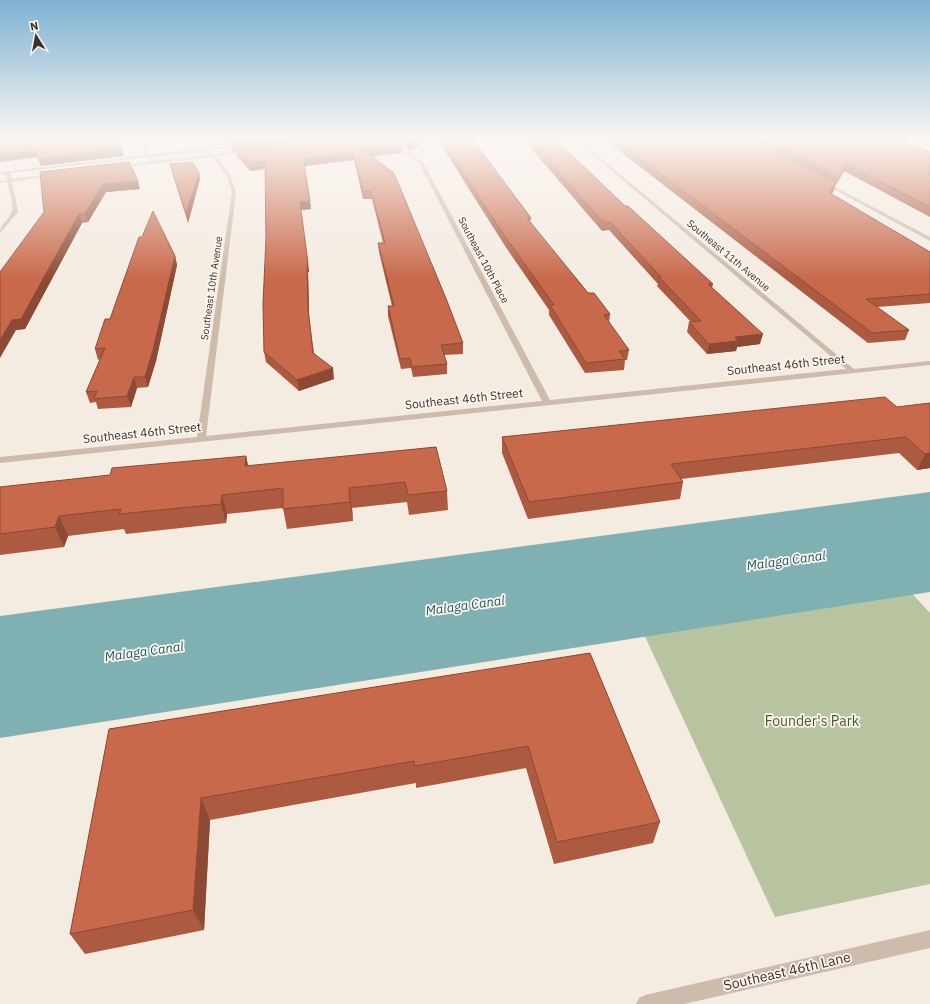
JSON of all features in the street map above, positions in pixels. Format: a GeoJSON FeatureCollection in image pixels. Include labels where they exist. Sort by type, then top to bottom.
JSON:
{"type":"FeatureCollection","features":[{"type":"Feature","properties":{"kind":"street"},"geometry":{"type":"LineString","coordinates":[[0,231],[14,212],[15,206],[10,186]]}},
{"type":"Feature","properties":{"kind":"street","name":"Southeast 10th Avenue"},"geometry":{"type":"LineString","coordinates":[[201,439],[234,186]]}},
{"type":"Feature","properties":{"kind":"street","name":"Southeast 10th Place"},"geometry":{"type":"LineString","coordinates":[[434,186],[548,403]]}},
{"type":"Feature","properties":{"kind":"street","name":"Southeast 11th Avenue"},"geometry":{"type":"LineString","coordinates":[[632,186],[851,370]]}},
{"type":"Feature","properties":{"kind":"street"},"geometry":{"type":"LineString","coordinates":[[831,186],[930,239]]}},
{"type":"Feature","properties":{"kind":"street","name":"Southeast 46th Street"},"geometry":{"type":"LineString","coordinates":[[0,460],[851,370],[930,363]]}},
{"type":"Feature","properties":{"kind":"street","name":"Southeast 46th Lane"},"geometry":{"type":"LineString","coordinates":[[645,1004],[930,938]]}},
{"type":"Feature","properties":{"kind":"green space","name":"Founder's Park"},"geometry":{"type":"Polygon","coordinates":[[[906,587],[930,613],[930,884],[775,917],[642,630],[906,587]]]}},
{"type":"Feature","properties":{"kind":"water","name":"Malaga Canal"},"geometry":{"type":"Polygon","coordinates":[[[930,492],[930,592],[0,738],[0,616],[930,492]]]}},
{"type":"Feature","properties":{"kind":"building"},"geometry":{"type":"Polygon","coordinates":[[[41,186],[102,186],[85,214],[79,214],[21,319],[12,320],[0,340],[0,272],[44,212],[41,186]]]}},
{"type":"Feature","properties":{"kind":"building"},"geometry":{"type":"Polygon","coordinates":[[[177,186],[195,186],[186,214],[177,186]]]}},
{"type":"Feature","properties":{"kind":"building"},"geometry":{"type":"Polygon","coordinates":[[[265,186],[307,186],[310,201],[300,202],[308,263],[308,308],[313,353],[333,368],[297,380],[264,352],[263,304],[266,238],[265,186]]]}},
{"type":"Feature","properties":{"kind":"building"},"geometry":{"type":"Polygon","coordinates":[[[361,186],[399,186],[463,343],[441,345],[447,364],[412,367],[410,358],[400,359],[388,306],[394,306],[378,243],[385,243],[371,191],[363,192],[361,186]]]}},
{"type":"Feature","properties":{"kind":"building"},"geometry":{"type":"Polygon","coordinates":[[[472,186],[507,186],[531,218],[527,218],[588,293],[594,293],[610,314],[604,315],[629,350],[619,351],[625,359],[586,363],[550,305],[554,305],[506,238],[472,186]]]}},
{"type":"Feature","properties":{"kind":"building"},"geometry":{"type":"Polygon","coordinates":[[[571,186],[604,186],[713,284],[708,284],[763,334],[735,337],[738,341],[709,344],[689,322],[701,321],[610,222],[603,222],[571,186]]]}},
{"type":"Feature","properties":{"kind":"building"},"geometry":{"type":"Polygon","coordinates":[[[676,186],[834,186],[830,193],[930,252],[930,294],[866,299],[909,330],[872,333],[676,186]]]}},
{"type":"Feature","properties":{"kind":"building"},"geometry":{"type":"Polygon","coordinates":[[[889,186],[930,186],[930,207],[889,186]]]}},
{"type":"Feature","properties":{"kind":"building"},"geometry":{"type":"Polygon","coordinates":[[[153,211],[175,256],[153,350],[145,377],[134,377],[127,396],[94,399],[97,391],[86,392],[105,348],[95,349],[105,319],[110,319],[139,237],[142,237],[153,211]]]}},
{"type":"Feature","properties":{"kind":"building"},"geometry":{"type":"Polygon","coordinates":[[[885,397],[897,407],[930,403],[930,453],[925,454],[906,437],[671,464],[683,482],[529,502],[502,437],[885,397]]]}},
{"type":"Feature","properties":{"kind":"building"},"geometry":{"type":"Polygon","coordinates":[[[436,447],[447,491],[408,495],[405,482],[349,488],[350,502],[283,509],[283,488],[222,495],[221,504],[119,514],[121,509],[59,516],[55,527],[0,534],[0,487],[110,475],[112,468],[246,456],[245,466],[436,447]]]}},
{"type":"Feature","properties":{"kind":"building"},"geometry":{"type":"Polygon","coordinates":[[[590,653],[660,822],[557,842],[528,746],[415,766],[414,761],[201,798],[193,910],[70,934],[109,729],[590,653]]]}}]}
